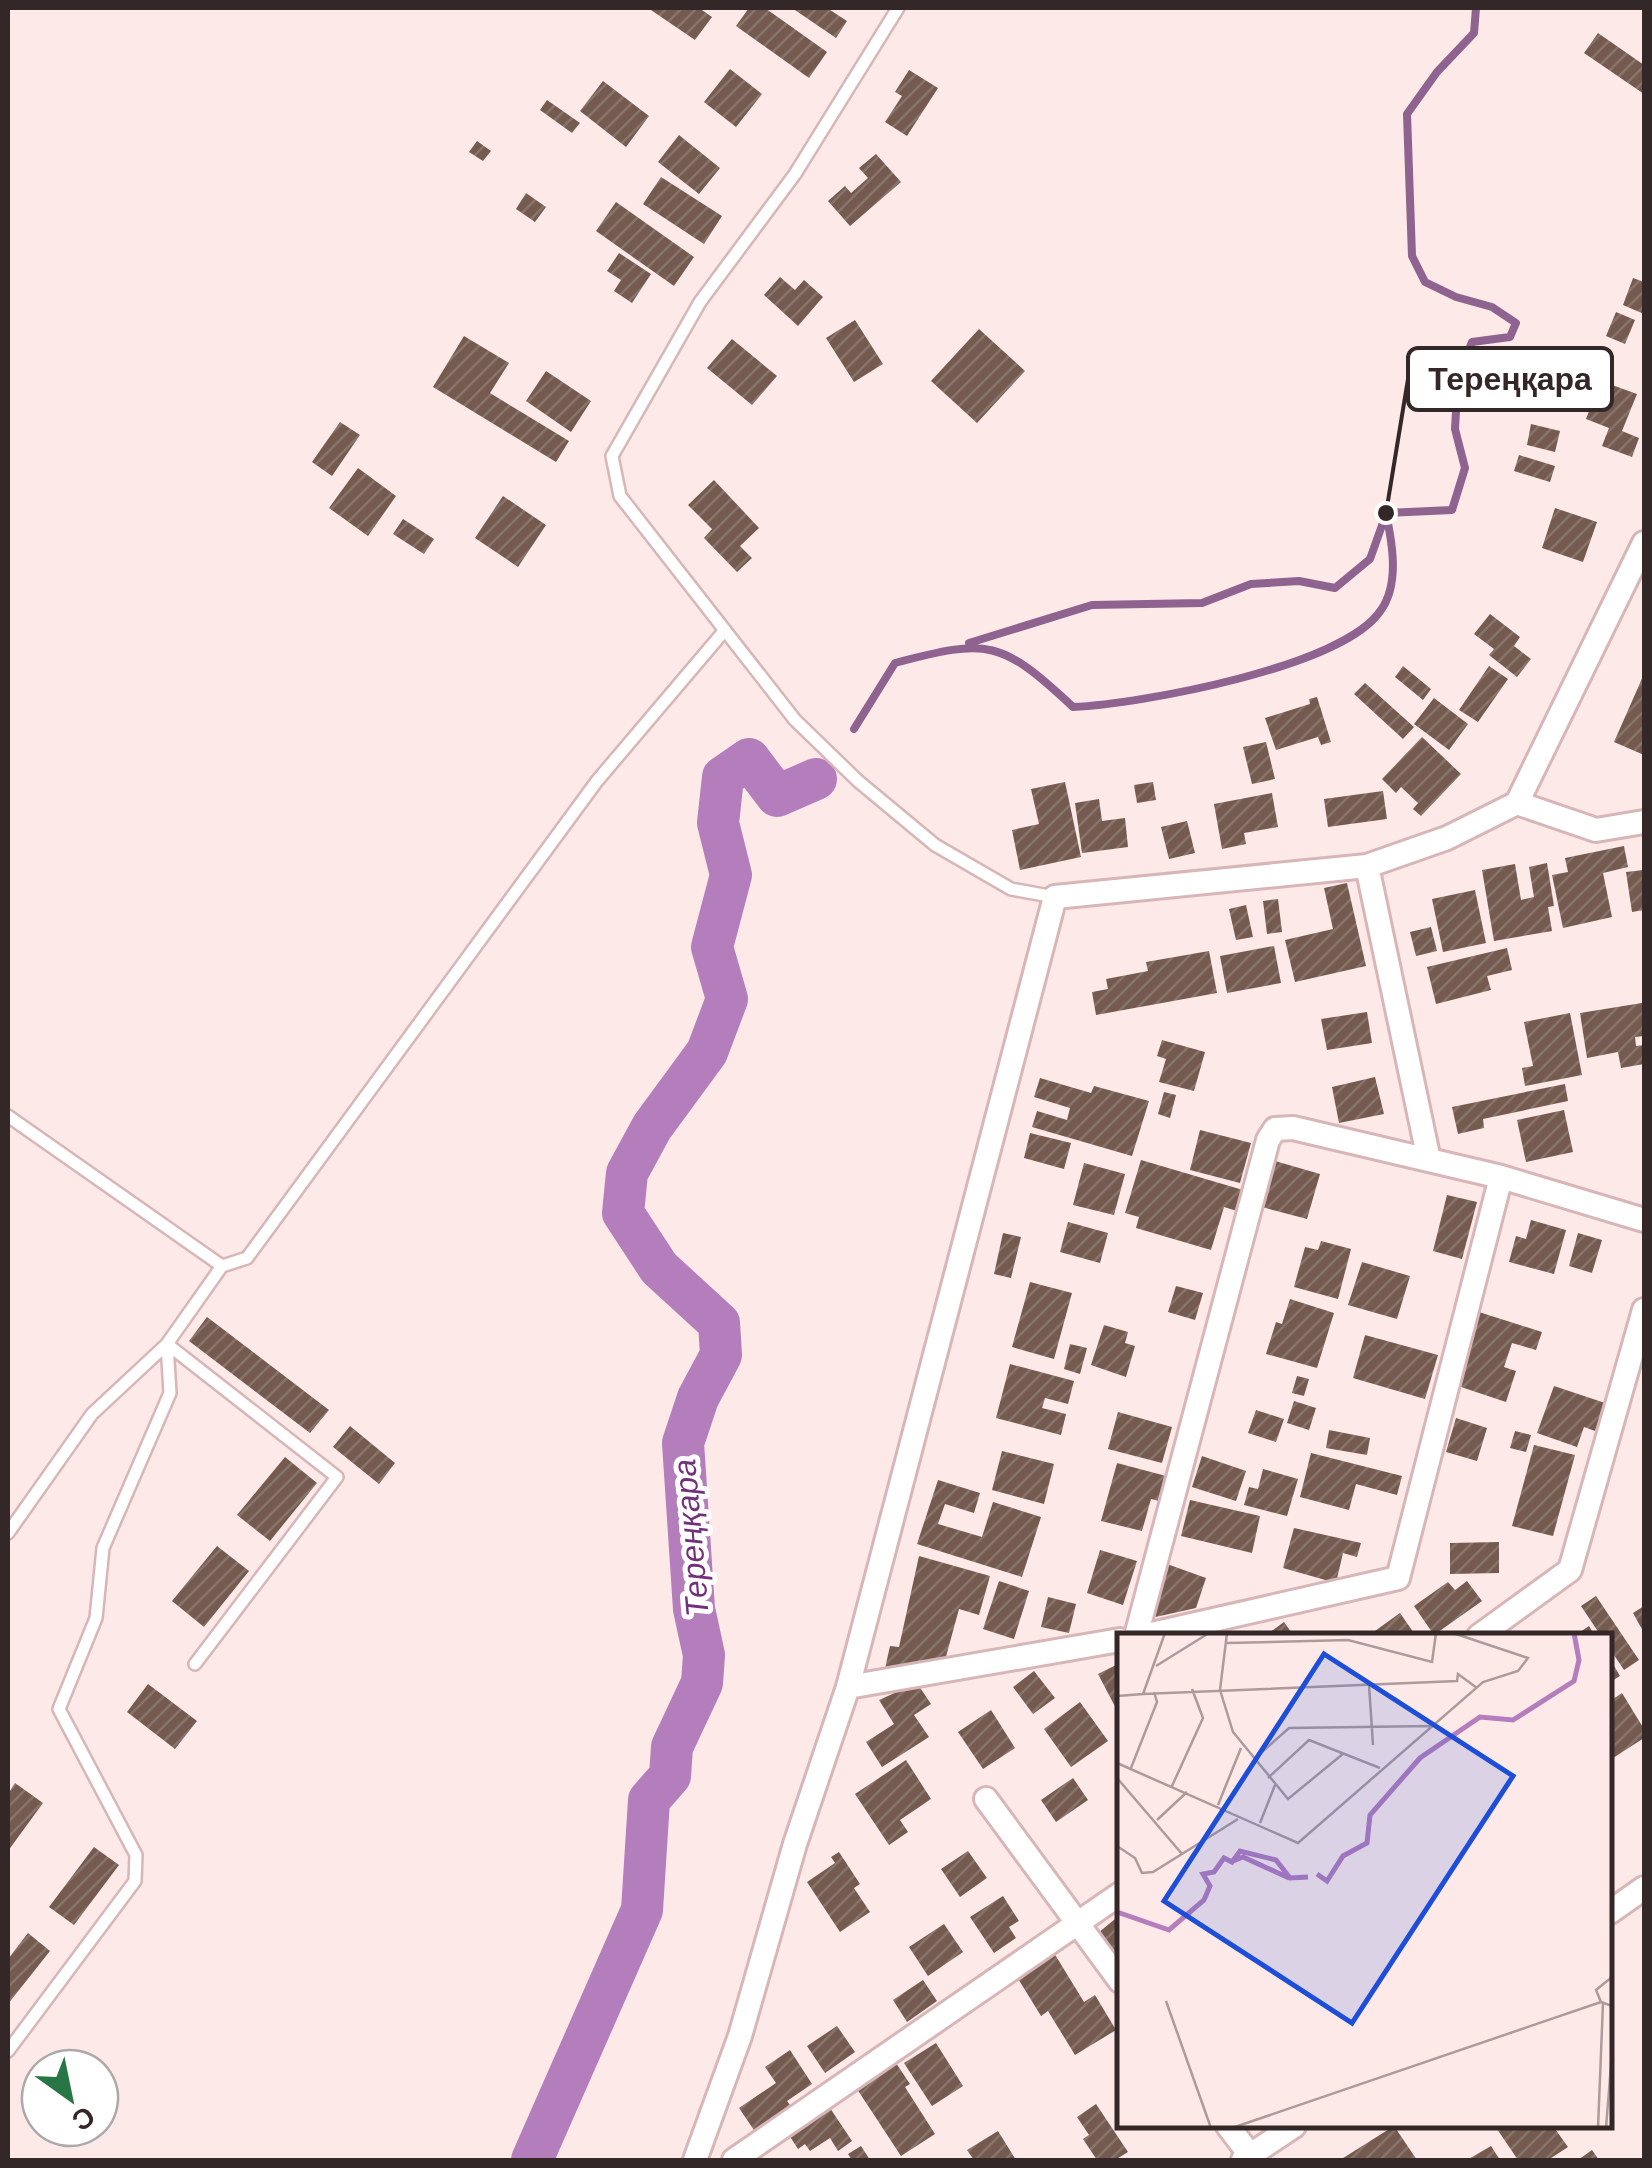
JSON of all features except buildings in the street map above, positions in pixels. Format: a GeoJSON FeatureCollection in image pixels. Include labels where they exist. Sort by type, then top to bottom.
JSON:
{"type":"FeatureCollection","features":[{"type":"Feature","properties":{"kind":"street"},"geometry":{"type":"LineString","coordinates":[[702,2157],[795,1844],[848,1688],[1055,896],[1367,866],[1447,838],[1517,803],[1644,543]]}},
{"type":"Feature","properties":{"kind":"street"},"geometry":{"type":"LineString","coordinates":[[1517,803],[1596,830],[1644,822]]}},
{"type":"Feature","properties":{"kind":"street"},"geometry":{"type":"LineString","coordinates":[[1367,866],[1429,1160]]}},
{"type":"Feature","properties":{"kind":"street"},"geometry":{"type":"LineString","coordinates":[[1141,1633],[1268,1140],[1275,1129],[1292,1128],[1501,1177],[1644,1220]]}},
{"type":"Feature","properties":{"kind":"street"},"geometry":{"type":"LineString","coordinates":[[1153,1633],[1398,1578],[1501,1177]]}},
{"type":"Feature","properties":{"kind":"street"},"geometry":{"type":"LineString","coordinates":[[1483,1633],[1570,1570],[1644,1310]]}},
{"type":"Feature","properties":{"kind":"street"},"geometry":{"type":"LineString","coordinates":[[848,1688],[1117,1641]]}},
{"type":"Feature","properties":{"kind":"street"},"geometry":{"type":"LineString","coordinates":[[986,1799],[1117,1976]]}},
{"type":"Feature","properties":{"kind":"street"},"geometry":{"type":"LineString","coordinates":[[1612,1911],[1644,1888]]}},
{"type":"Feature","properties":{"kind":"street"},"geometry":{"type":"LineString","coordinates":[[734,2160],[1117,1896]]}},
{"type":"Feature","properties":{"kind":"street"},"geometry":{"type":"LineString","coordinates":[[1229,2128],[1246,2158],[1291,2128]]}},
{"type":"Feature","properties":{"kind":"lane"},"geometry":{"type":"LineString","coordinates":[[898,8],[795,174],[700,302],[612,456],[620,496],[795,720],[858,781],[922,834],[1011,889],[1055,896]]}},
{"type":"Feature","properties":{"kind":"lane"},"geometry":{"type":"LineString","coordinates":[[8,1533],[92,1414],[167,1344],[222,1266],[246,1258],[597,780],[726,630]]}},
{"type":"Feature","properties":{"kind":"lane"},"geometry":{"type":"LineString","coordinates":[[8,1116],[222,1266]]}},
{"type":"Feature","properties":{"kind":"lane"},"geometry":{"type":"LineString","coordinates":[[167,1344],[337,1477],[194,1664]]}},
{"type":"Feature","properties":{"kind":"lane"},"geometry":{"type":"LineString","coordinates":[[8,2051],[136,1881],[136,1855],[59,1710],[96,1618],[103,1548],[170,1393],[167,1344]]}},
{"type":"Feature","properties":{"kind":"waterway","name":"Тереңқара"},"geometry":{"type":"LineString","coordinates":[[854,729],[895,663],[927,655],[974,648],[992,650],[1028,668],[1073,707],[1104,704],[1190,690],[1285,665],[1327,649],[1360,630],[1381,610],[1393,575],[1386,513],[1452,510],[1465,468],[1455,429],[1458,376],[1472,342],[1510,337],[1516,323],[1492,307],[1456,297],[1425,282],[1412,256],[1407,114],[1437,72],[1474,33],[1476,8]]}},
{"type":"Feature","properties":{"kind":"waterway"},"geometry":{"type":"LineString","coordinates":[[969,643],[1092,605],[1202,603],[1251,584],[1299,581],[1335,588],[1370,559],[1385,517]]}},
{"type":"Feature","properties":{"kind":"waterway","name":"Тереңқара"},"geometry":{"type":"LineString","coordinates":[[532,2160],[642,1910],[649,1800],[670,1776],[672,1747],[702,1683],[704,1655],[694,1609],[683,1443],[698,1398],[721,1355],[719,1323],[659,1268],[623,1213],[627,1173],[652,1127],[707,1052],[727,999],[712,947],[731,875],[718,823],[723,777],[749,759],[777,796],[816,779]]}},
{"type":"Feature","properties":{"kind":"place","name":"Тереңқара"},"geometry":{"type":"Point","coordinates":[1386,513]}}]}
